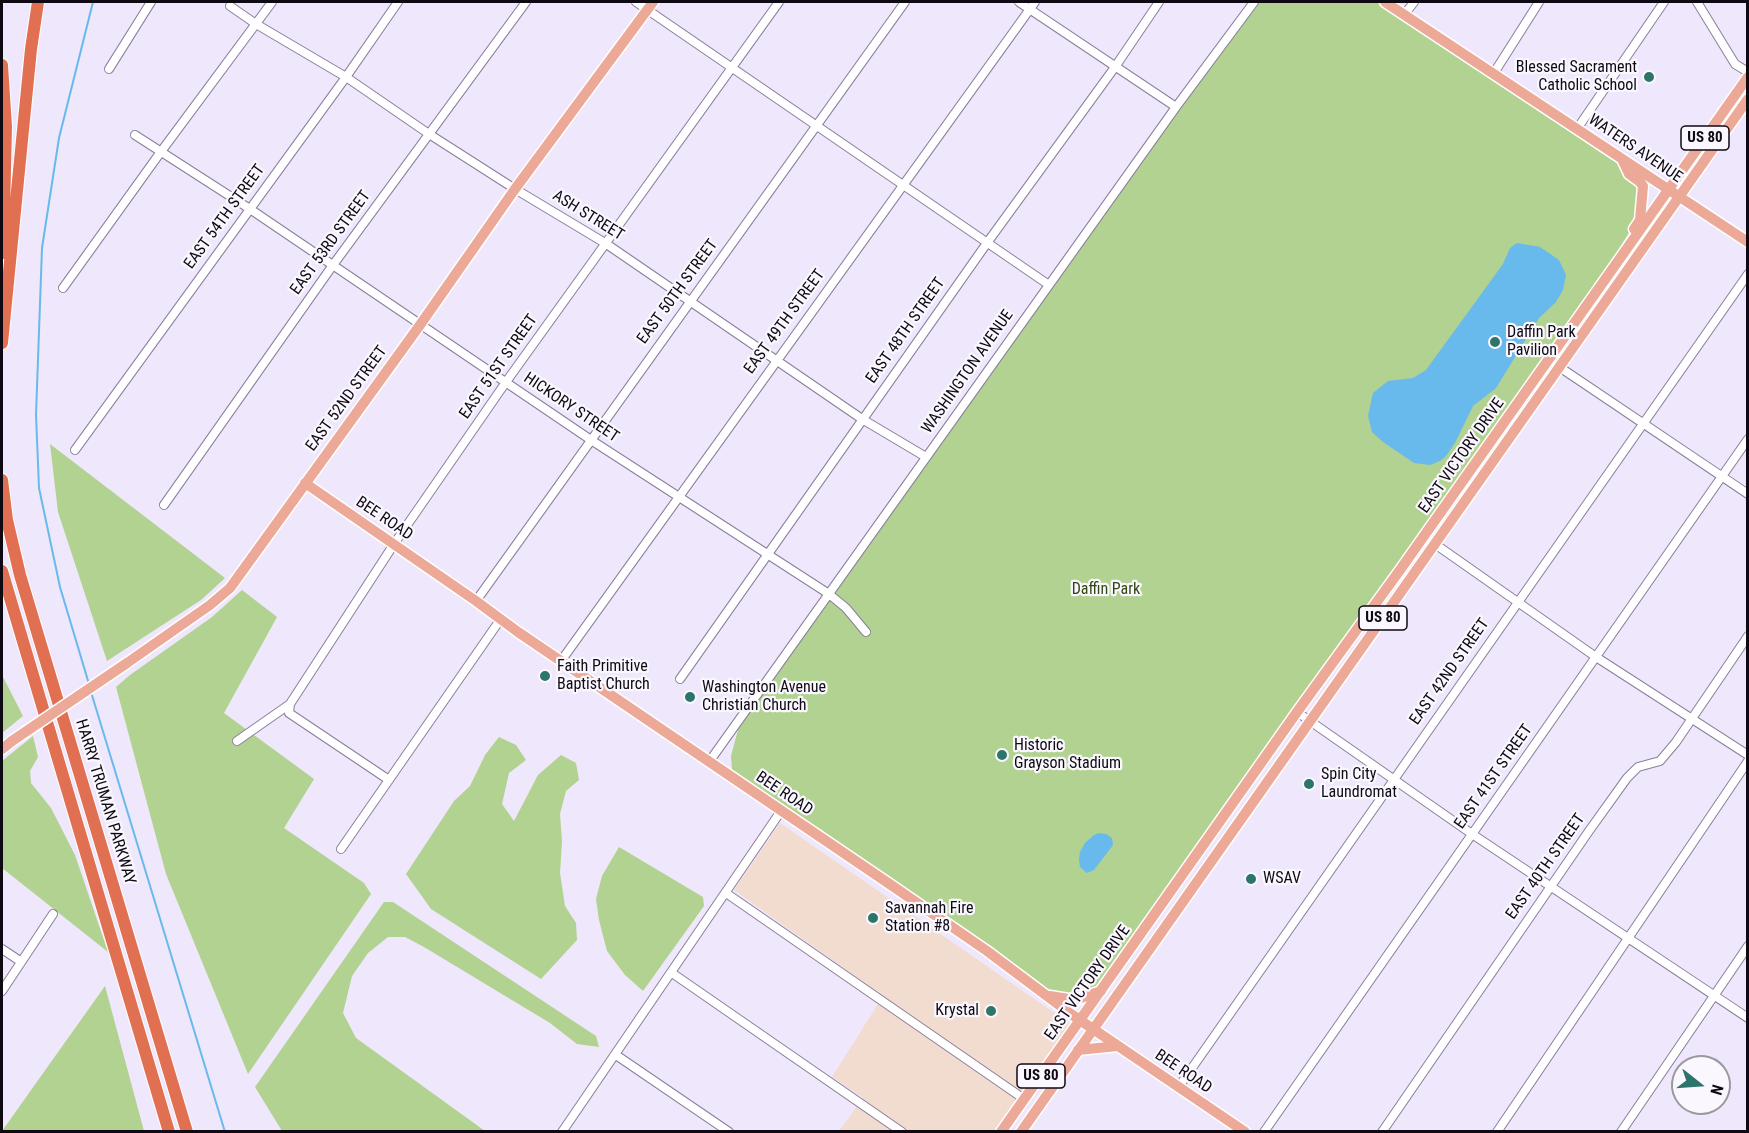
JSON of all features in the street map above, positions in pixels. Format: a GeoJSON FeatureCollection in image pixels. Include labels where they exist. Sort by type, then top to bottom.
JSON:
{"type":"FeatureCollection","features":[{"type":"Feature","properties":{"kind":"highway"},"geometry":{"type":"LineString","coordinates":[[2,344],[31,49],[38,2]]}},
{"type":"Feature","properties":{"kind":"highway"},"geometry":{"type":"LineString","coordinates":[[2,65],[6,159],[2,311]]}},
{"type":"Feature","properties":{"kind":"highway","name":"HARRY TRUMAN PARKWAY"},"geometry":{"type":"LineString","coordinates":[[2,480],[7,520],[20,575],[187,1131]]}},
{"type":"Feature","properties":{"kind":"highway","name":"HARRY TRUMAN PARKWAY"},"geometry":{"type":"LineString","coordinates":[[2,571],[169,1131]]}},
{"type":"Feature","properties":{"kind":"highway"},"geometry":{"type":"LineString","coordinates":[[2,585],[13,611]]}},
{"type":"Feature","properties":{"kind":"highway"},"geometry":{"type":"LineString","coordinates":[[116,895],[195,1131]]}},
{"type":"Feature","properties":{"kind":"main road","name":"WATERS AVENUE"},"geometry":{"type":"LineString","coordinates":[[1385,2],[1748,242]]}},
{"type":"Feature","properties":{"kind":"main road","name":"EAST 52ND STREET"},"geometry":{"type":"LineString","coordinates":[[2,750],[210,606],[230,588],[515,189],[650,6]]}},
{"type":"Feature","properties":{"kind":"main road","name":"EAST VICTORY DRIVE"},"geometry":{"type":"LineString","coordinates":[[1001,1131],[1549,360],[1748,74]]}},
{"type":"Feature","properties":{"kind":"main road","name":"EAST VICTORY DRIVE"},"geometry":{"type":"LineString","coordinates":[[1024,1131],[1078,1050],[1748,99]]}},
{"type":"Feature","properties":{"kind":"main road"},"geometry":{"type":"LineString","coordinates":[[1608,276],[1615,260],[1640,220],[1643,186],[1629,174],[1622,159]]}},
{"type":"Feature","properties":{"kind":"main road","name":"BEE ROAD"},"geometry":{"type":"LineString","coordinates":[[305,483],[500,620],[891,885],[1178,1088],[1245,1131]]}},
{"type":"Feature","properties":{"kind":"main road"},"geometry":{"type":"LineString","coordinates":[[1435,544],[1431,536],[1439,523],[1438,517]]}},
{"type":"Feature","properties":{"kind":"main road"},"geometry":{"type":"LineString","coordinates":[[1045,995],[1075,1000],[1101,991]]}},
{"type":"Feature","properties":{"kind":"main road"},"geometry":{"type":"LineString","coordinates":[[1078,1050],[1118,1046]]}},
{"type":"Feature","properties":{"kind":"street"},"geometry":{"type":"LineString","coordinates":[[109,69],[151,2]]}},
{"type":"Feature","properties":{"kind":"street"},"geometry":{"type":"LineString","coordinates":[[63,288],[272,2]]}},
{"type":"Feature","properties":{"kind":"street","name":"EAST 54TH STREET"},"geometry":{"type":"LineString","coordinates":[[75,450],[398,2]]}},
{"type":"Feature","properties":{"kind":"street","name":"EAST 53RD STREET"},"geometry":{"type":"LineString","coordinates":[[164,505],[333,265],[526,2]]}},
{"type":"Feature","properties":{"kind":"street"},"geometry":{"type":"LineString","coordinates":[[636,2],[650,6],[731,68],[1049,285]]}},
{"type":"Feature","properties":{"kind":"street","name":"EAST 51ST STREET"},"geometry":{"type":"LineString","coordinates":[[237,741],[290,704],[394,544],[506,382],[779,2]]}},
{"type":"Feature","properties":{"kind":"street","name":"EAST 50TH STREET"},"geometry":{"type":"LineString","coordinates":[[476,601],[905,2]]}},
{"type":"Feature","properties":{"kind":"street"},"geometry":{"type":"LineString","coordinates":[[1018,2],[1033,5],[1114,67],[1176,107]]}},
{"type":"Feature","properties":{"kind":"street","name":"EAST 48TH STREET"},"geometry":{"type":"LineString","coordinates":[[680,679],[1159,2]]}},
{"type":"Feature","properties":{"kind":"street","name":"WASHINGTON AVENUE"},"geometry":{"type":"LineString","coordinates":[[709,762],[1176,107],[1254,2]]}},
{"type":"Feature","properties":{"kind":"street"},"geometry":{"type":"LineString","coordinates":[[1404,15],[1413,2]]}},
{"type":"Feature","properties":{"kind":"street"},"geometry":{"type":"LineString","coordinates":[[1494,73],[1539,2]]}},
{"type":"Feature","properties":{"kind":"street"},"geometry":{"type":"LineString","coordinates":[[1577,129],[1664,2]]}},
{"type":"Feature","properties":{"kind":"street"},"geometry":{"type":"LineString","coordinates":[[1697,2],[1735,63],[1748,74]]}},
{"type":"Feature","properties":{"kind":"street","name":"EAST 49TH STREET"},"geometry":{"type":"LineString","coordinates":[[561,661],[1033,5]]}},
{"type":"Feature","properties":{"kind":"street","name":"ASH STREET"},"geometry":{"type":"LineString","coordinates":[[230,6],[346,77],[515,189],[605,243],[862,419],[926,457]]}},
{"type":"Feature","properties":{"kind":"street","name":"HICKORY STREET"},"geometry":{"type":"LineString","coordinates":[[135,135],[250,209],[591,440],[829,594],[846,608],[866,632]]}},
{"type":"Feature","properties":{"kind":"street","name":"EAST 42ND STREET"},"geometry":{"type":"LineString","coordinates":[[1178,1088],[1748,274]]}},
{"type":"Feature","properties":{"kind":"street"},"geometry":{"type":"LineString","coordinates":[[1549,360],[1748,494]]}},
{"type":"Feature","properties":{"kind":"street","name":"EAST 41ST STREET"},"geometry":{"type":"LineString","coordinates":[[1264,1131],[1748,439]]}},
{"type":"Feature","properties":{"kind":"street"},"geometry":{"type":"LineString","coordinates":[[1435,544],[1596,657],[1748,755]]}},
{"type":"Feature","properties":{"kind":"street"},"geometry":{"type":"LineString","coordinates":[[342,849],[500,620]]}},
{"type":"Feature","properties":{"kind":"street","name":"EAST 40TH STREET"},"geometry":{"type":"LineString","coordinates":[[1382,1131],[1627,778],[1638,767],[1660,761],[1692,719],[1748,636]]}},
{"type":"Feature","properties":{"kind":"street"},"geometry":{"type":"LineString","coordinates":[[290,704],[289,713],[389,780]]}},
{"type":"Feature","properties":{"kind":"street"},"geometry":{"type":"LineString","coordinates":[[1297,712],[1472,834],[1748,1018]]}},
{"type":"Feature","properties":{"kind":"street"},"geometry":{"type":"LineString","coordinates":[[1497,1131],[1748,761]]}},
{"type":"Feature","properties":{"kind":"street"},"geometry":{"type":"LineString","coordinates":[[562,1131],[781,811]]}},
{"type":"Feature","properties":{"kind":"street"},"geometry":{"type":"LineString","coordinates":[[1200,851],[1212,860]]}},
{"type":"Feature","properties":{"kind":"street"},"geometry":{"type":"LineString","coordinates":[[726,893],[1024,1099]]}},
{"type":"Feature","properties":{"kind":"street"},"geometry":{"type":"LineString","coordinates":[[2,991],[53,914]]}},
{"type":"Feature","properties":{"kind":"street"},"geometry":{"type":"LineString","coordinates":[[1621,1131],[1748,946]]}},
{"type":"Feature","properties":{"kind":"street"},"geometry":{"type":"LineString","coordinates":[[2,949],[20,961]]}},
{"type":"Feature","properties":{"kind":"street"},"geometry":{"type":"LineString","coordinates":[[672,973],[902,1131]]}},
{"type":"Feature","properties":{"kind":"street"},"geometry":{"type":"LineString","coordinates":[[616,1055],[729,1131]]}},
{"type":"Feature","properties":{"kind":"shaded area"},"geometry":{"type":"Polygon","coordinates":[[[780,823],[1072,1025],[995,1131],[839,1131],[863,1098],[832,1077],[883,996],[734,890],[780,823]]]}},
{"type":"Feature","properties":{"kind":"green space","name":"Daffin Park"},"geometry":{"type":"Polygon","coordinates":[[[1257,2],[1377,2],[1621,166],[1641,188],[1633,226],[1597,285],[1096,986],[1087,994],[1061,996],[1034,983],[732,770],[731,756],[739,726],[1257,2]]]}},
{"type":"Feature","properties":{"kind":"green space"},"geometry":{"type":"Polygon","coordinates":[[[50,444],[225,578],[201,600],[107,661],[58,512],[50,444]]]}},
{"type":"Feature","properties":{"kind":"green space"},"geometry":{"type":"Polygon","coordinates":[[[242,590],[277,617],[224,713],[314,779],[284,828],[364,883],[371,894],[248,1074],[166,874],[116,687],[212,617],[242,590]]]}},
{"type":"Feature","properties":{"kind":"green space"},"geometry":{"type":"Polygon","coordinates":[[[2,675],[23,716],[2,733],[2,675]]]}},
{"type":"Feature","properties":{"kind":"green space"},"geometry":{"type":"Polygon","coordinates":[[[33,736],[38,757],[30,771],[31,783],[51,808],[75,855],[108,952],[2,868],[2,761],[33,736]]]}},
{"type":"Feature","properties":{"kind":"green space"},"geometry":{"type":"Polygon","coordinates":[[[499,737],[516,745],[526,760],[509,773],[502,804],[514,821],[538,775],[561,755],[576,763],[579,780],[566,791],[560,814],[562,842],[560,873],[565,906],[576,923],[577,940],[541,979],[431,909],[406,874],[454,801],[470,786],[485,755],[499,737]]]}},
{"type":"Feature","properties":{"kind":"green space"},"geometry":{"type":"Polygon","coordinates":[[[619,847],[703,897],[704,906],[643,991],[625,975],[607,951],[599,920],[596,899],[602,876],[619,847]]]}},
{"type":"Feature","properties":{"kind":"green space"},"geometry":{"type":"Polygon","coordinates":[[[384,902],[393,902],[596,1036],[599,1047],[577,1044],[550,1023],[405,937],[388,937],[368,953],[352,976],[343,1013],[356,1038],[485,1131],[282,1131],[255,1087],[384,902]]]}},
{"type":"Feature","properties":{"kind":"green space"},"geometry":{"type":"Polygon","coordinates":[[[105,986],[144,1131],[2,1131],[105,986]]]}},
{"type":"Feature","properties":{"kind":"water"},"geometry":{"type":"Polygon","coordinates":[[[1517,243],[1540,247],[1559,260],[1566,275],[1563,290],[1556,302],[1539,318],[1496,388],[1473,406],[1446,456],[1430,465],[1414,463],[1372,432],[1368,416],[1373,393],[1388,381],[1413,378],[1426,370],[1503,264],[1510,248],[1517,243]]]}},
{"type":"Feature","properties":{"kind":"water"},"geometry":{"type":"Polygon","coordinates":[[[1099,833],[1112,838],[1113,845],[1094,870],[1087,873],[1080,867],[1080,852],[1085,843],[1099,833]]]}},
{"type":"Feature","properties":{"kind":"waterway"},"geometry":{"type":"LineString","coordinates":[[89,684],[60,587],[39,488],[36,415],[42,248],[59,138],[93,2]]}},
{"type":"Feature","properties":{"kind":"waterway"},"geometry":{"type":"LineString","coordinates":[[91,692],[225,1132]]}},
{"type":"Feature","properties":{"kind":"place","name":"Blessed Sacrament Catholic School"},"geometry":{"type":"Point","coordinates":[1649,77]}},
{"type":"Feature","properties":{"kind":"place","name":"Daffin Park Pavilion"},"geometry":{"type":"Point","coordinates":[1495,342]}},
{"type":"Feature","properties":{"kind":"place","name":"Faith Primitive Baptist Church"},"geometry":{"type":"Point","coordinates":[545,676]}},
{"type":"Feature","properties":{"kind":"place","name":"Washington Avenue Christian Church"},"geometry":{"type":"Point","coordinates":[690,697]}},
{"type":"Feature","properties":{"kind":"place","name":"Historic Grayson Stadium"},"geometry":{"type":"Point","coordinates":[1002,755]}},
{"type":"Feature","properties":{"kind":"place","name":"Spin City Laundromat"},"geometry":{"type":"Point","coordinates":[1309,784]}},
{"type":"Feature","properties":{"kind":"place","name":"WSAV"},"geometry":{"type":"Point","coordinates":[1251,879]}},
{"type":"Feature","properties":{"kind":"place","name":"Savannah Fire Station #8"},"geometry":{"type":"Point","coordinates":[873,918]}},
{"type":"Feature","properties":{"kind":"place","name":"Krystal"},"geometry":{"type":"Point","coordinates":[991,1011]}}]}
